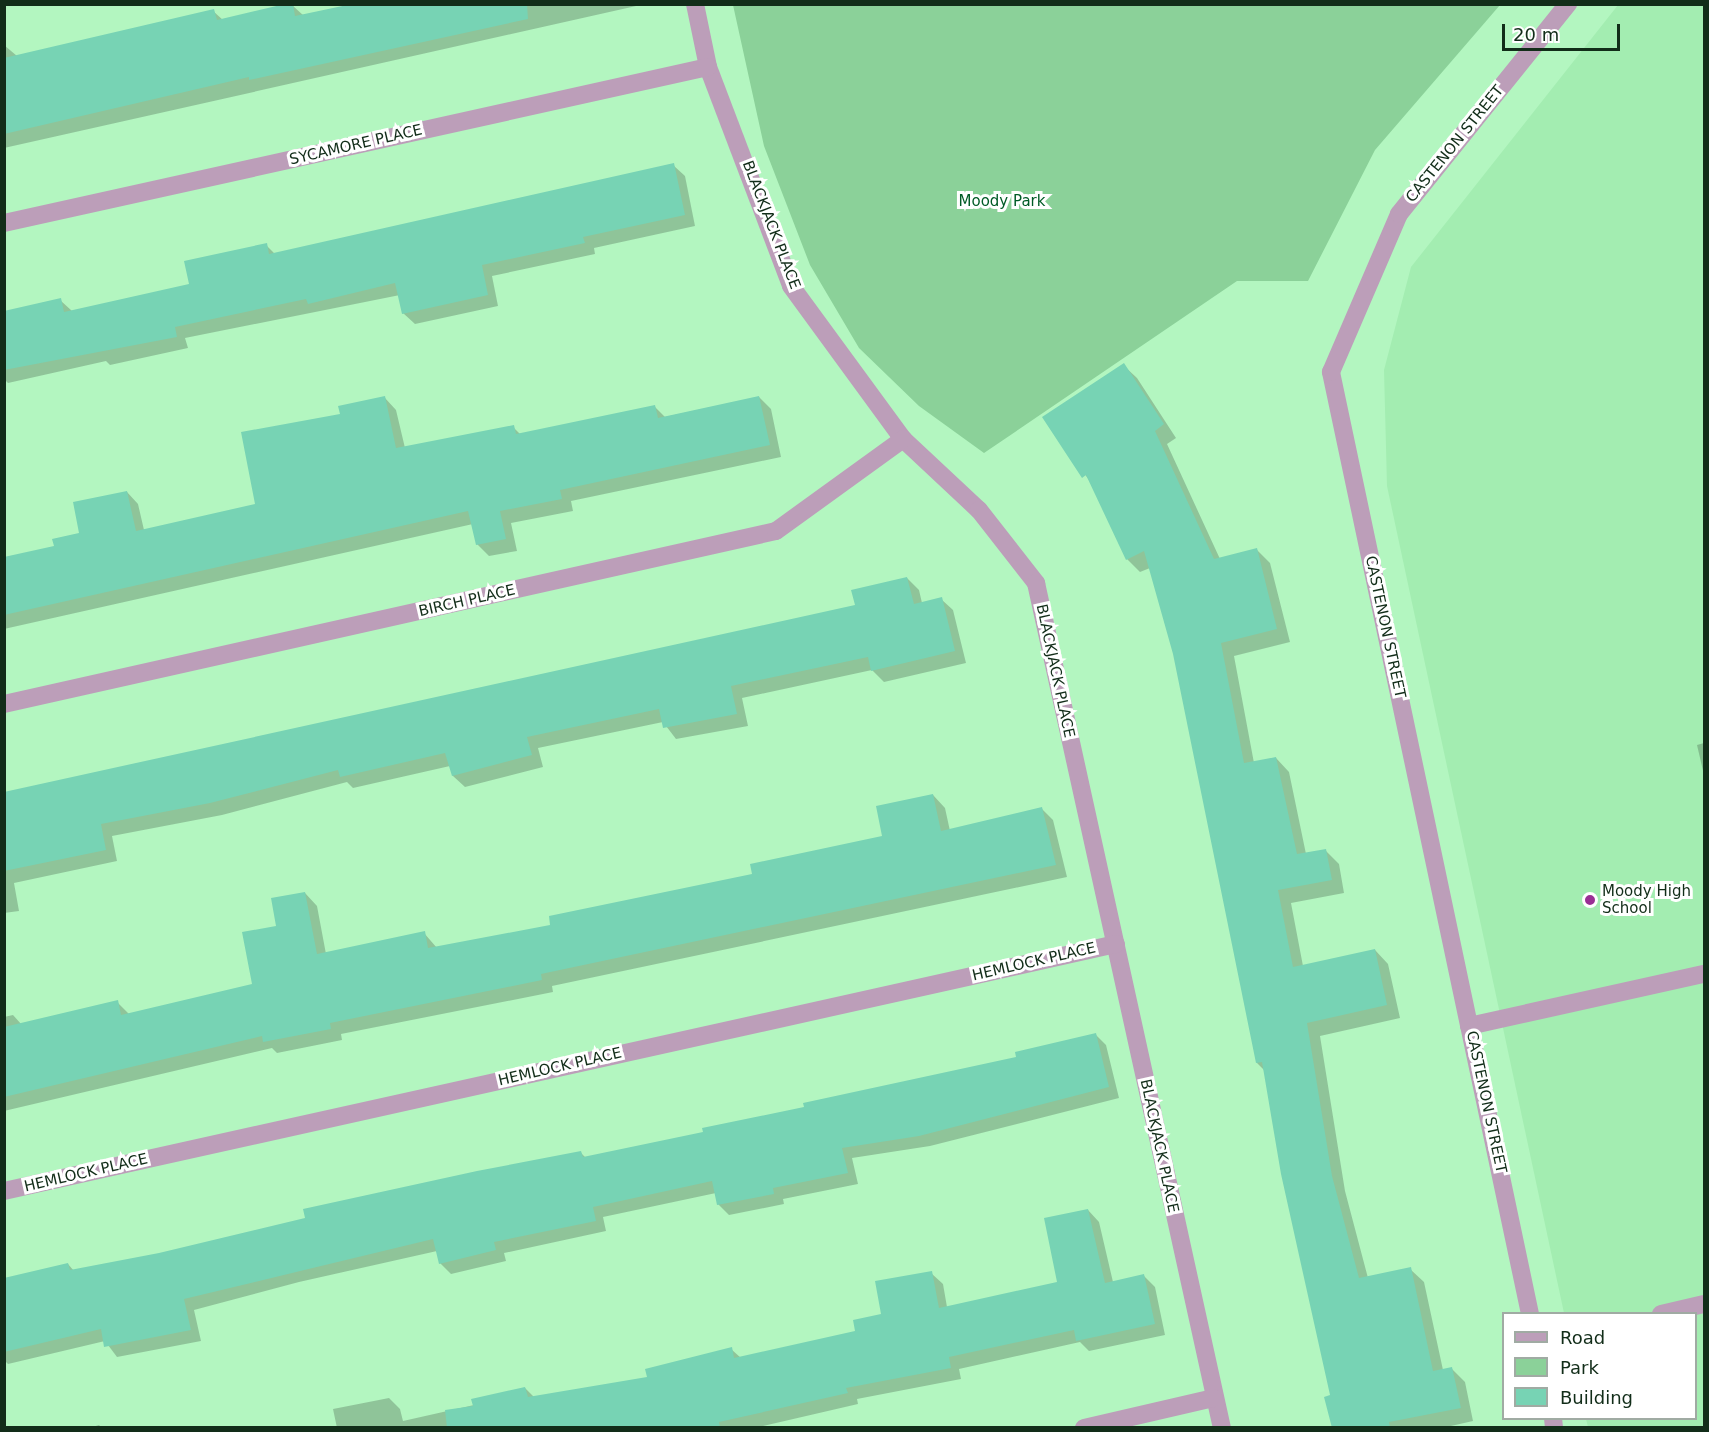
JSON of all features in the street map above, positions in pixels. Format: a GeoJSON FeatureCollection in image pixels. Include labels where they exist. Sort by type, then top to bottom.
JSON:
{"type":"FeatureCollection","features":[{"type":"Feature","properties":{"kind":"street","name":"BLACKJACK PLACE"},"geometry":{"type":"LineString","coordinates":[[695,4],[708,67],[791,286],[903,439],[979,510],[1036,583],[1222,1428]]}},
{"type":"Feature","properties":{"kind":"street","name":"CASTENON STREET"},"geometry":{"type":"LineString","coordinates":[[1530,1312],[1331,372],[1399,214],[1568,4]]}},
{"type":"Feature","properties":{"kind":"street","name":"SYCAMORE PLACE"},"geometry":{"type":"LineString","coordinates":[[4,223],[708,67]]}},
{"type":"Feature","properties":{"kind":"street","name":"BIRCH PLACE"},"geometry":{"type":"LineString","coordinates":[[4,704],[776,531],[903,439]]}},
{"type":"Feature","properties":{"kind":"street","name":"HEMLOCK PLACE"},"geometry":{"type":"LineString","coordinates":[[4,1191],[1116,944]]}},
{"type":"Feature","properties":{"kind":"street"},"geometry":{"type":"LineString","coordinates":[[1470,1026],[1704,974]]}},
{"type":"Feature","properties":{"kind":"street"},"geometry":{"type":"LineString","coordinates":[[1669,1312],[1704,1304]]}},
{"type":"Feature","properties":{"kind":"street"},"geometry":{"type":"LineString","coordinates":[[1084,1428],[1214,1398]]}},
{"type":"Feature","properties":{"kind":"shaded area","name":"Moody High School"},"geometry":{"type":"Polygon","coordinates":[[[1618,5],[1704,5],[1704,1427],[1588,1427],[1586,1420],[1697,1420],[1697,1312],[1564,1312],[1387,486],[1384,370],[1411,267],[1618,5]]]}},
{"type":"Feature","properties":{"kind":"green space","name":"Moody Park"},"geometry":{"type":"Polygon","coordinates":[[[733,4],[1500,5],[1375,150],[1308,281],[1237,281],[984,453],[919,406],[859,348],[810,265],[764,146],[733,4]]]}},
{"type":"Feature","properties":{"kind":"building"},"geometry":{"type":"Polygon","coordinates":[[[293,4],[295,16],[352,4],[527,4],[528,19],[249,80],[249,77],[4,134],[4,58],[214,9],[217,20],[293,4]]]}},
{"type":"Feature","properties":{"kind":"building"},"geometry":{"type":"Polygon","coordinates":[[[674,163],[685,215],[583,237],[585,243],[482,265],[488,295],[402,314],[395,283],[308,304],[306,299],[175,327],[177,337],[4,370],[4,311],[61,298],[64,312],[189,284],[184,261],[267,243],[269,254],[674,163]]]}},
{"type":"Feature","properties":{"kind":"building"},"geometry":{"type":"Polygon","coordinates":[[[1124,363],[1164,424],[1155,431],[1214,559],[1257,548],[1277,629],[1221,643],[1244,763],[1276,757],[1297,854],[1326,849],[1332,880],[1278,890],[1293,967],[1375,949],[1387,1005],[1307,1023],[1332,1176],[1359,1278],[1411,1267],[1433,1371],[1452,1367],[1461,1408],[1389,1422],[1390,1428],[1332,1428],[1324,1397],[1330,1395],[1281,1174],[1262,1062],[1256,1063],[1173,654],[1144,551],[1126,560],[1086,475],[1082,478],[1042,417],[1124,363]]]}},
{"type":"Feature","properties":{"kind":"building"},"geometry":{"type":"Polygon","coordinates":[[[385,396],[396,448],[514,425],[516,434],[655,405],[658,418],[759,396],[770,445],[560,490],[562,499],[500,511],[506,539],[476,545],[468,511],[4,615],[4,557],[54,546],[52,539],[79,533],[73,502],[127,491],[136,531],[255,504],[241,432],[340,414],[338,406],[385,396]]]}},
{"type":"Feature","properties":{"kind":"building"},"geometry":{"type":"Polygon","coordinates":[[[907,577],[914,604],[942,597],[955,651],[871,671],[868,657],[731,686],[737,714],[663,728],[659,709],[527,737],[532,755],[452,776],[445,753],[340,777],[338,770],[210,803],[101,824],[106,850],[4,871],[4,792],[855,605],[851,590],[907,577]]]}},
{"type":"Feature","properties":{"kind":"building"},"geometry":{"type":"Polygon","coordinates":[[[933,794],[941,831],[1042,807],[1056,865],[541,974],[542,980],[330,1023],[331,1029],[263,1042],[262,1036],[4,1097],[4,1027],[118,1000],[121,1015],[252,984],[242,932],[276,926],[271,898],[305,892],[317,954],[425,931],[428,948],[550,925],[549,916],[752,874],[750,864],[882,836],[876,806],[933,794]]]}},
{"type":"Feature","properties":{"kind":"building"},"geometry":{"type":"Polygon","coordinates":[[[1096,1033],[1109,1087],[919,1136],[842,1148],[848,1173],[773,1188],[774,1194],[717,1205],[712,1181],[593,1207],[596,1221],[494,1242],[496,1250],[439,1264],[433,1239],[184,1299],[191,1330],[104,1347],[101,1329],[4,1352],[4,1278],[68,1263],[70,1270],[159,1253],[305,1218],[303,1209],[477,1171],[581,1151],[583,1157],[703,1132],[702,1128],[804,1107],[803,1103],[1016,1057],[1015,1052],[1096,1033]]]}},
{"type":"Feature","properties":{"kind":"building"},"geometry":{"type":"Polygon","coordinates":[[[1088,1209],[1105,1283],[1144,1274],[1155,1324],[1076,1341],[1074,1330],[949,1357],[951,1368],[846,1388],[848,1393],[719,1422],[720,1428],[447,1428],[445,1410],[473,1406],[471,1399],[525,1387],[528,1397],[647,1377],[645,1369],[732,1347],[734,1358],[855,1331],[853,1320],[881,1314],[875,1281],[932,1271],[939,1308],[1057,1282],[1044,1218],[1088,1209]]]}},
{"type":"Feature","properties":{"kind":"place","name":"Moody High School"},"geometry":{"type":"Point","coordinates":[1590,900]}}]}
